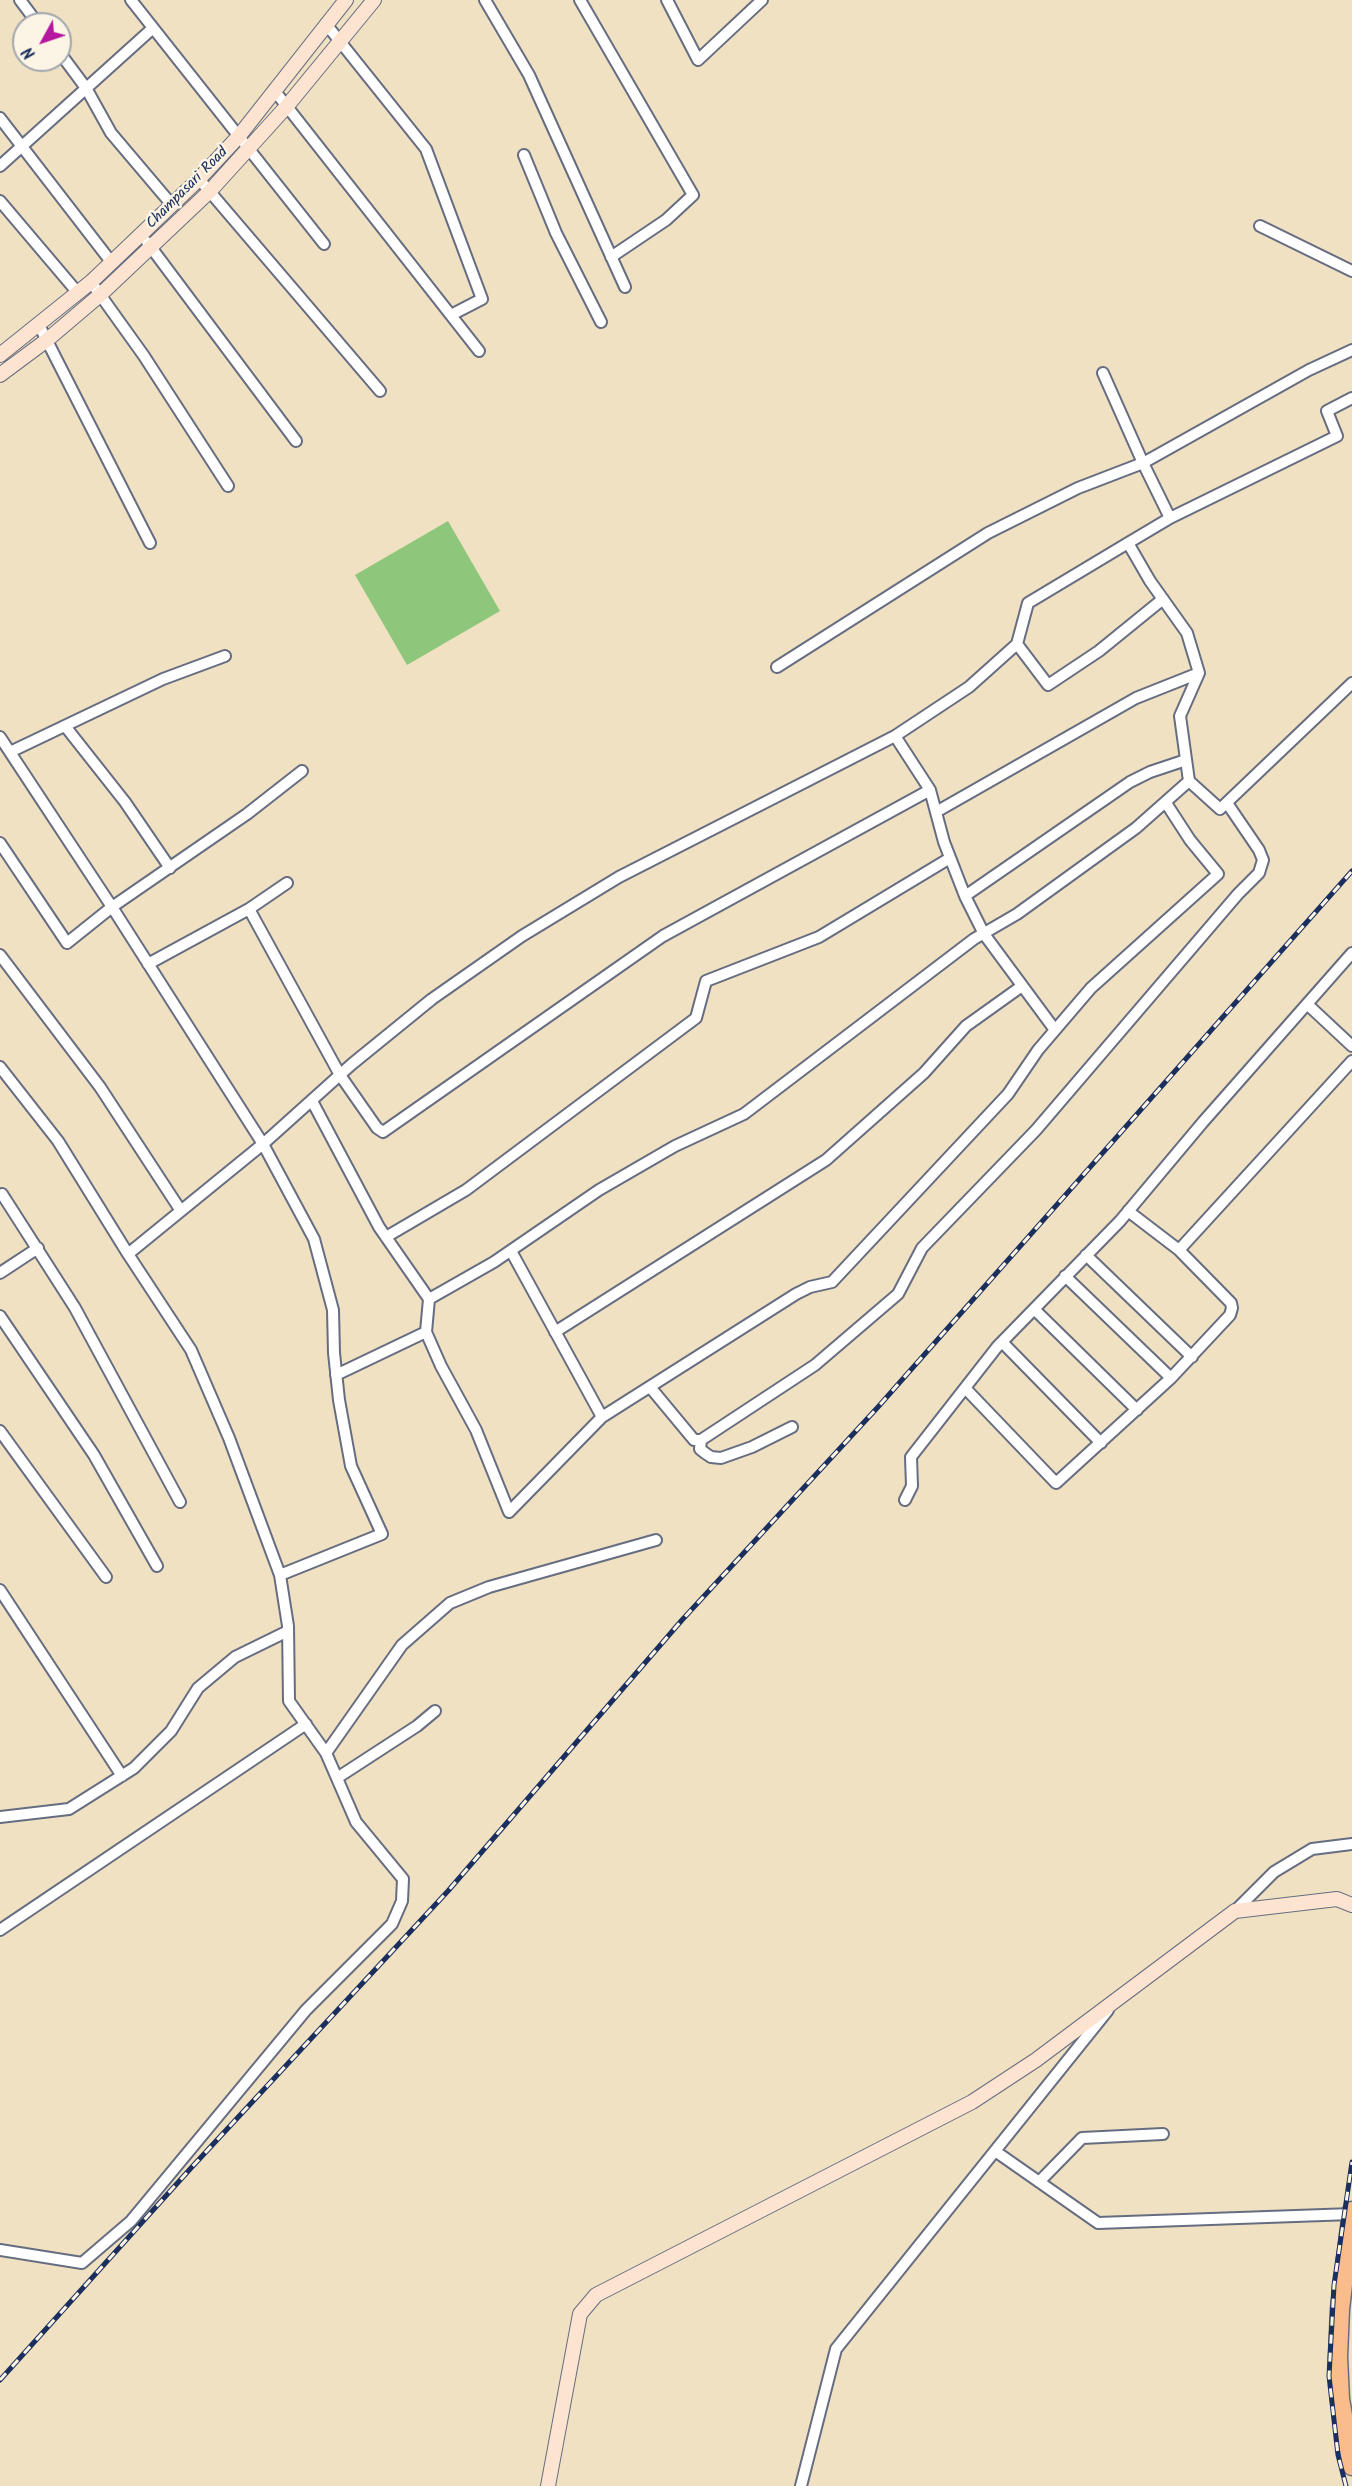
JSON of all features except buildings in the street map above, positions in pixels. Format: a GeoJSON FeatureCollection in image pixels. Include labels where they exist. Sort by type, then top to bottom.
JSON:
{"type":"FeatureCollection","features":[{"type":"Feature","properties":{"kind":"highway"},"geometry":{"type":"LineString","coordinates":[[1352,2212],[1338,2376],[1352,2466]]}},
{"type":"Feature","properties":{"kind":"street"},"geometry":{"type":"LineString","coordinates":[[131,0],[324,244]]}},
{"type":"Feature","properties":{"kind":"street","name":"Champasari Road"},"geometry":{"type":"LineString","coordinates":[[0,355],[91,282],[199,179],[239,136],[346,0]]}},
{"type":"Feature","properties":{"kind":"street","name":"Champasari Road"},"geometry":{"type":"LineString","coordinates":[[0,375],[48,340],[100,295],[210,191],[249,150],[374,0]]}},
{"type":"Feature","properties":{"kind":"street"},"geometry":{"type":"LineString","coordinates":[[485,0],[529,75],[626,287]]}},
{"type":"Feature","properties":{"kind":"street"},"geometry":{"type":"LineString","coordinates":[[580,0],[693,195],[666,220],[611,256]]}},
{"type":"Feature","properties":{"kind":"street"},"geometry":{"type":"LineString","coordinates":[[667,0],[698,60],[762,0]]}},
{"type":"Feature","properties":{"kind":"street"},"geometry":{"type":"LineString","coordinates":[[327,24],[426,149],[482,299],[451,315]]}},
{"type":"Feature","properties":{"kind":"street"},"geometry":{"type":"LineString","coordinates":[[0,166],[153,28]]}},
{"type":"Feature","properties":{"kind":"street"},"geometry":{"type":"LineString","coordinates":[[72,69],[86,88],[111,132],[172,205]]}},
{"type":"Feature","properties":{"kind":"street"},"geometry":{"type":"LineString","coordinates":[[274,90],[479,351]]}},
{"type":"Feature","properties":{"kind":"street"},"geometry":{"type":"LineString","coordinates":[[0,118],[112,263]]}},
{"type":"Feature","properties":{"kind":"street"},"geometry":{"type":"LineString","coordinates":[[524,155],[556,233],[601,322]]}},
{"type":"Feature","properties":{"kind":"street"},"geometry":{"type":"LineString","coordinates":[[199,179],[380,391]]}},
{"type":"Feature","properties":{"kind":"street"},"geometry":{"type":"LineString","coordinates":[[0,201],[78,293]]}},
{"type":"Feature","properties":{"kind":"street"},"geometry":{"type":"LineString","coordinates":[[1260,226],[1352,271]]}},
{"type":"Feature","properties":{"kind":"street"},"geometry":{"type":"LineString","coordinates":[[142,234],[296,441]]}},
{"type":"Feature","properties":{"kind":"street"},"geometry":{"type":"LineString","coordinates":[[91,282],[144,356],[228,486]]}},
{"type":"Feature","properties":{"kind":"street"},"geometry":{"type":"LineString","coordinates":[[39,325],[150,543]]}},
{"type":"Feature","properties":{"kind":"street"},"geometry":{"type":"LineString","coordinates":[[777,667],[988,533],[1078,488],[1143,463],[1309,370],[1352,350]]}},
{"type":"Feature","properties":{"kind":"street"},"geometry":{"type":"LineString","coordinates":[[1103,373],[1170,518]]}},
{"type":"Feature","properties":{"kind":"street"},"geometry":{"type":"LineString","coordinates":[[128,1254],[263,1144],[340,1075],[432,999],[532,930],[630,872],[895,736],[969,687],[1017,644],[1028,603],[1170,518],[1337,436],[1328,411],[1352,398]]}},
{"type":"Feature","properties":{"kind":"street"},"geometry":{"type":"LineString","coordinates":[[1128,543],[1187,633],[1199,674],[1180,716],[1189,781],[1221,810],[1352,683]]}},
{"type":"Feature","properties":{"kind":"street"},"geometry":{"type":"LineString","coordinates":[[1017,644],[1048,685],[1099,651],[1163,599]]}},
{"type":"Feature","properties":{"kind":"street"},"geometry":{"type":"LineString","coordinates":[[10,752],[163,679],[225,657]]}},
{"type":"Feature","properties":{"kind":"street"},"geometry":{"type":"LineString","coordinates":[[936,812],[1136,698],[1199,674]]}},
{"type":"Feature","properties":{"kind":"street"},"geometry":{"type":"LineString","coordinates":[[65,726],[125,802],[170,868]]}},
{"type":"Feature","properties":{"kind":"street"},"geometry":{"type":"LineString","coordinates":[[895,736],[930,790],[950,858],[965,896],[984,934],[1055,1030]]}},
{"type":"Feature","properties":{"kind":"street"},"geometry":{"type":"LineString","coordinates":[[0,737],[112,907],[263,1144],[314,1239],[333,1310],[336,1375],[351,1466],[382,1534],[280,1575]]}},
{"type":"Feature","properties":{"kind":"street"},"geometry":{"type":"LineString","coordinates":[[965,896],[1130,782],[1150,772],[1186,760]]}},
{"type":"Feature","properties":{"kind":"street"},"geometry":{"type":"LineString","coordinates":[[0,843],[67,943],[112,907],[170,868],[302,771]]}},
{"type":"Feature","properties":{"kind":"street"},"geometry":{"type":"LineString","coordinates":[[429,1299],[511,1251],[599,1190],[675,1146],[744,1114],[799,1070],[984,934],[1017,914],[1166,803],[1189,781]]}},
{"type":"Feature","properties":{"kind":"street"},"geometry":{"type":"LineString","coordinates":[[249,909],[340,1075],[377,1128],[383,1131],[663,936],[930,790]]}},
{"type":"Feature","properties":{"kind":"street"},"geometry":{"type":"LineString","coordinates":[[312,1101],[386,1237],[429,1299],[426,1332],[441,1366],[476,1430],[509,1512],[602,1417],[796,1294],[810,1287],[832,1282],[1008,1094],[1038,1050],[1091,988],[1218,874],[1190,840],[1166,803]]}},
{"type":"Feature","properties":{"kind":"street"},"geometry":{"type":"LineString","coordinates":[[650,1387],[694,1440],[701,1440],[815,1365],[898,1294],[922,1248],[1036,1130],[1238,894],[1259,873],[1263,860],[1259,850],[1227,803]]}},
{"type":"Feature","properties":{"kind":"street"},"geometry":{"type":"LineString","coordinates":[[386,1237],[466,1190],[696,1018],[706,981],[819,937],[950,858]]}},
{"type":"Feature","properties":{"kind":"street"},"geometry":{"type":"LineString","coordinates":[[148,964],[249,909],[287,883]]}},
{"type":"Feature","properties":{"kind":"street"},"geometry":{"type":"LineString","coordinates":[[905,1500],[912,1486],[911,1457],[1002,1342],[1128,1211],[1352,952]]}},
{"type":"Feature","properties":{"kind":"street"},"geometry":{"type":"LineString","coordinates":[[0,955],[100,1087],[181,1211]]}},
{"type":"Feature","properties":{"kind":"street"},"geometry":{"type":"LineString","coordinates":[[555,1332],[826,1160],[924,1073],[966,1026],[1022,986]]}},
{"type":"Feature","properties":{"kind":"street"},"geometry":{"type":"LineString","coordinates":[[1307,1004],[1352,1046]]}},
{"type":"Feature","properties":{"kind":"street"},"geometry":{"type":"LineString","coordinates":[[1179,1250],[1352,1061]]}},
{"type":"Feature","properties":{"kind":"street"},"geometry":{"type":"LineString","coordinates":[[0,1067],[58,1141],[191,1350],[229,1438],[280,1575],[288,1631],[289,1701],[326,1753],[356,1822],[403,1879],[402,1901],[392,1924],[306,2010],[131,2221],[82,2263],[0,2250]]}},
{"type":"Feature","properties":{"kind":"street"},"geometry":{"type":"LineString","coordinates":[[2,1194],[75,1308],[180,1502]]}},
{"type":"Feature","properties":{"kind":"street"},"geometry":{"type":"LineString","coordinates":[[965,1388],[1056,1483],[1172,1378],[1223,1325],[1232,1308],[1231,1303],[1179,1250],[1128,1211]]}},
{"type":"Feature","properties":{"kind":"street"},"geometry":{"type":"LineString","coordinates":[[0,1273],[38,1248]]}},
{"type":"Feature","properties":{"kind":"street"},"geometry":{"type":"LineString","coordinates":[[511,1251],[602,1417]]}},
{"type":"Feature","properties":{"kind":"street"},"geometry":{"type":"LineString","coordinates":[[1086,1255],[1192,1357]]}},
{"type":"Feature","properties":{"kind":"street"},"geometry":{"type":"LineString","coordinates":[[1065,1276],[1172,1378]]}},
{"type":"Feature","properties":{"kind":"street"},"geometry":{"type":"LineString","coordinates":[[1034,1309],[1137,1410]]}},
{"type":"Feature","properties":{"kind":"street"},"geometry":{"type":"LineString","coordinates":[[0,1316],[94,1455],[157,1566]]}},
{"type":"Feature","properties":{"kind":"street"},"geometry":{"type":"LineString","coordinates":[[336,1375],[426,1332]]}},
{"type":"Feature","properties":{"kind":"street"},"geometry":{"type":"LineString","coordinates":[[1002,1342],[1101,1443]]}},
{"type":"Feature","properties":{"kind":"street"},"geometry":{"type":"LineString","coordinates":[[701,1440],[700,1449],[711,1457],[721,1458],[752,1447],[792,1427]]}},
{"type":"Feature","properties":{"kind":"street"},"geometry":{"type":"LineString","coordinates":[[0,1431],[106,1577]]}},
{"type":"Feature","properties":{"kind":"street"},"geometry":{"type":"LineString","coordinates":[[326,1753],[402,1645],[450,1603],[489,1587],[656,1540]]}},
{"type":"Feature","properties":{"kind":"street"},"geometry":{"type":"LineString","coordinates":[[0,1590],[122,1776]]}},
{"type":"Feature","properties":{"kind":"street"},"geometry":{"type":"LineString","coordinates":[[0,1817],[69,1809],[122,1776],[134,1768],[171,1731],[198,1688],[235,1657],[288,1631]]}},
{"type":"Feature","properties":{"kind":"street"},"geometry":{"type":"LineString","coordinates":[[337,1778],[417,1726],[435,1711]]}},
{"type":"Feature","properties":{"kind":"street"},"geometry":{"type":"LineString","coordinates":[[0,1930],[306,1724]]}},
{"type":"Feature","properties":{"kind":"street"},"geometry":{"type":"LineString","coordinates":[[548,2486],[580,2314],[596,2295],[972,2102],[1036,2060],[1235,1911],[1274,1872],[1312,1849],[1352,1844]]}},
{"type":"Feature","properties":{"kind":"street"},"geometry":{"type":"LineString","coordinates":[[1235,1911],[1337,1899],[1352,1905]]}},
{"type":"Feature","properties":{"kind":"street"},"geometry":{"type":"LineString","coordinates":[[801,2486],[836,2349],[1118,1998]]}},
{"type":"Feature","properties":{"kind":"street"},"geometry":{"type":"LineString","coordinates":[[1039,2182],[1082,2138],[1163,2134]]}},
{"type":"Feature","properties":{"kind":"street"},"geometry":{"type":"LineString","coordinates":[[995,2151],[1098,2223],[1352,2212]]}},
{"type":"Feature","properties":{"kind":"green space"},"geometry":{"type":"Polygon","coordinates":[[[448,521],[500,611],[407,665],[355,575],[448,521]]]}},
{"type":"Feature","properties":{"kind":"railway"},"geometry":{"type":"LineString","coordinates":[[0,2380],[191,2168],[448,1891],[682,1620],[878,1407],[1352,871]]}},
{"type":"Feature","properties":{"kind":"railway"},"geometry":{"type":"LineString","coordinates":[[1346,2486],[1338,2455],[1329,2376],[1334,2285],[1352,2162]]}}]}
